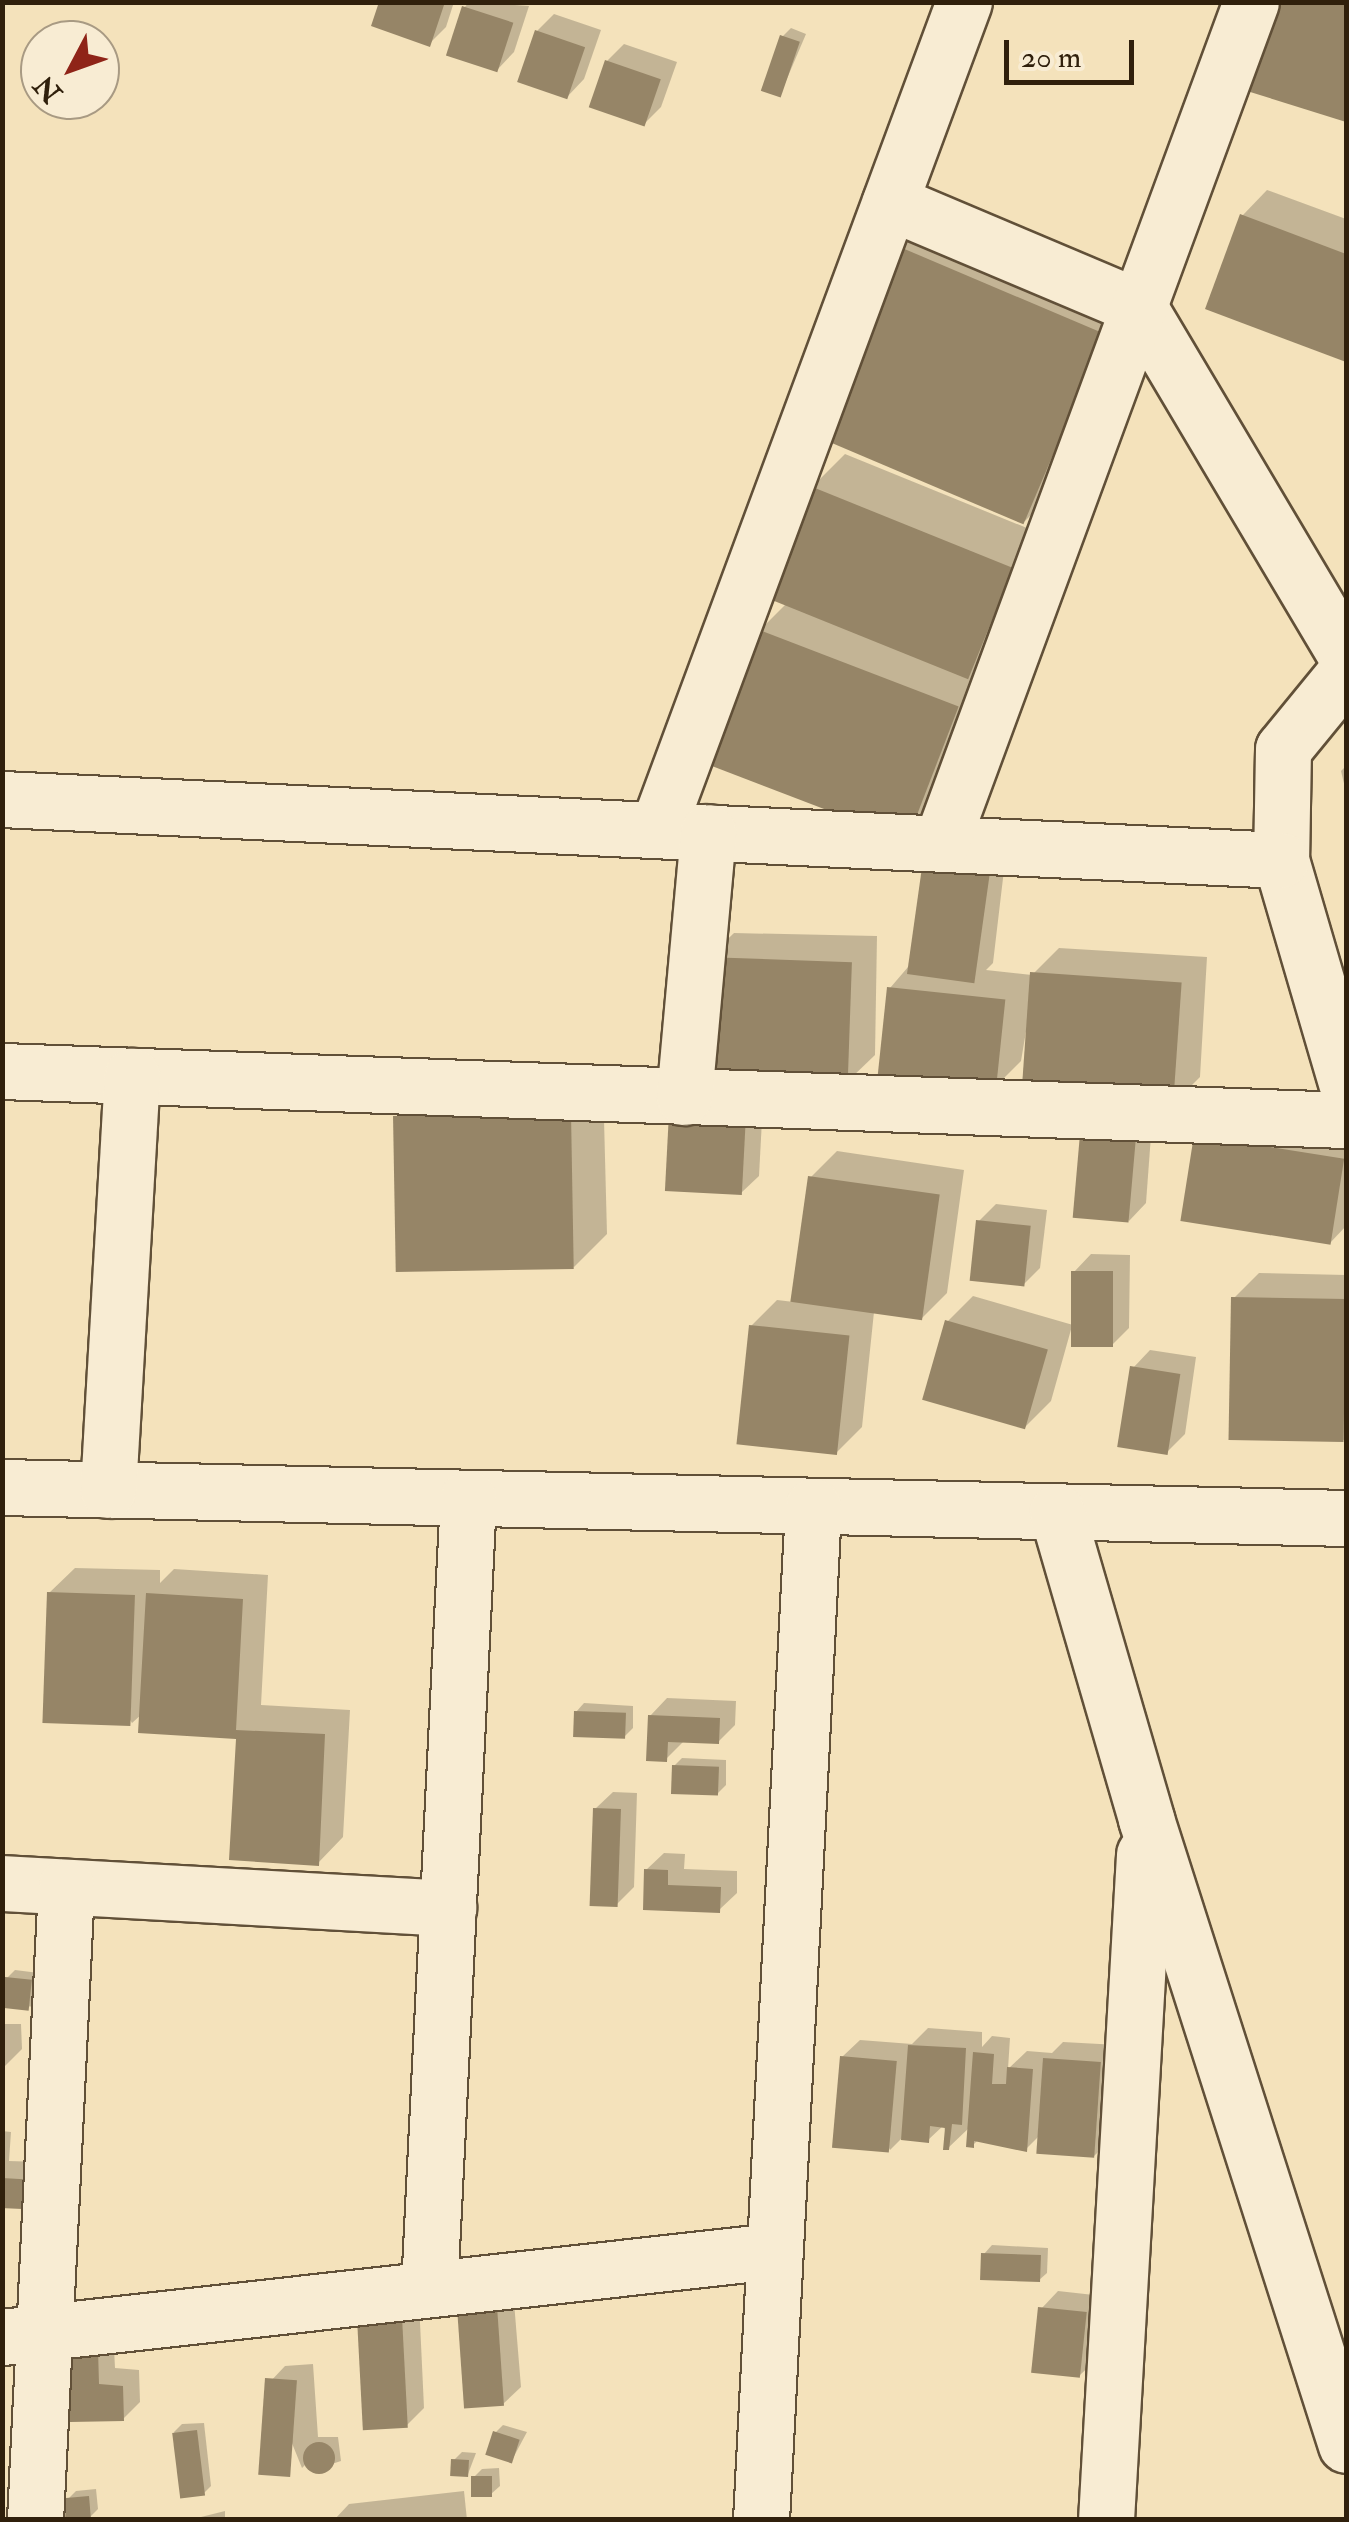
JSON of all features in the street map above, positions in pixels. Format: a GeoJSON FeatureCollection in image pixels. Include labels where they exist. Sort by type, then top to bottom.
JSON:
{"type":"FeatureCollection","features":[{"type":"Feature","properties":{"kind":"street"},"geometry":{"type":"LineString","coordinates":[[684,1097],[682,831],[890,202],[964,2]]}},
{"type":"Feature","properties":{"kind":"street"},"geometry":{"type":"LineString","coordinates":[[941,844],[1251,2]]}},
{"type":"Feature","properties":{"kind":"street"},"geometry":{"type":"LineString","coordinates":[[890,202],[1139,307],[1346,655]]}},
{"type":"Feature","properties":{"kind":"street"},"geometry":{"type":"LineString","coordinates":[[1346,672],[1282,750],[1280,860],[1346,1082]]}},
{"type":"Feature","properties":{"kind":"street"},"geometry":{"type":"LineString","coordinates":[[2,798],[1280,860]]}},
{"type":"Feature","properties":{"kind":"street"},"geometry":{"type":"LineString","coordinates":[[2,1072],[1346,1120]]}},
{"type":"Feature","properties":{"kind":"street"},"geometry":{"type":"LineString","coordinates":[[108,1490],[132,1076]]}},
{"type":"Feature","properties":{"kind":"street"},"geometry":{"type":"LineString","coordinates":[[2,1487],[1346,1518]]}},
{"type":"Feature","properties":{"kind":"street"},"geometry":{"type":"LineString","coordinates":[[429,2289],[468,1498]]}},
{"type":"Feature","properties":{"kind":"street"},"geometry":{"type":"LineString","coordinates":[[760,2520],[813,1506]]}},
{"type":"Feature","properties":{"kind":"street"},"geometry":{"type":"LineString","coordinates":[[1057,1512],[1146,1819],[1346,2445]]}},
{"type":"Feature","properties":{"kind":"street"},"geometry":{"type":"LineString","coordinates":[[1106,2520],[1146,1819]]}},
{"type":"Feature","properties":{"kind":"street"},"geometry":{"type":"LineString","coordinates":[[2,1884],[448,1908]]}},
{"type":"Feature","properties":{"kind":"street"},"geometry":{"type":"LineString","coordinates":[[36,2520],[23,2334],[66,1887]]}},
{"type":"Feature","properties":{"kind":"street"},"geometry":{"type":"LineString","coordinates":[[23,2334],[774,2251]]}},
{"type":"Feature","properties":{"kind":"building"},"geometry":{"type":"Polygon","coordinates":[[[379,2],[445,2],[430,47],[371,26],[379,2]]]}},
{"type":"Feature","properties":{"kind":"building"},"geometry":{"type":"Polygon","coordinates":[[[1275,2],[1346,2],[1346,122],[1247,91],[1275,2]]]}},
{"type":"Feature","properties":{"kind":"building"},"geometry":{"type":"Polygon","coordinates":[[[462,6],[513,23],[497,72],[446,55],[462,6]]]}},
{"type":"Feature","properties":{"kind":"building"},"geometry":{"type":"Polygon","coordinates":[[[535,30],[585,47],[567,99],[517,82],[535,30]]]}},
{"type":"Feature","properties":{"kind":"building"},"geometry":{"type":"Polygon","coordinates":[[[780,35],[800,42],[781,98],[761,91],[780,35]]]}},
{"type":"Feature","properties":{"kind":"building"},"geometry":{"type":"Polygon","coordinates":[[[605,60],[661,79],[645,126],[589,107],[605,60]]]}},
{"type":"Feature","properties":{"kind":"building"},"geometry":{"type":"Polygon","coordinates":[[[1240,214],[1346,254],[1346,362],[1205,309],[1240,214]]]}},
{"type":"Feature","properties":{"kind":"building"},"geometry":{"type":"Polygon","coordinates":[[[888,242],[1104,334],[1023,524],[807,433],[888,242]]]}},
{"type":"Feature","properties":{"kind":"building"},"geometry":{"type":"Polygon","coordinates":[[[810,486],[1013,568],[968,679],[765,597],[810,486]]]}},
{"type":"Feature","properties":{"kind":"building"},"geometry":{"type":"Polygon","coordinates":[[[757,629],[959,706],[907,841],[705,763],[757,629]]]}},
{"type":"Feature","properties":{"kind":"building"},"geometry":{"type":"Polygon","coordinates":[[[923,860],[990,869],[974,983],[907,974],[923,860]]]}},
{"type":"Feature","properties":{"kind":"building"},"geometry":{"type":"Polygon","coordinates":[[[705,957],[852,962],[848,1084],[701,1079],[705,957]]]}},
{"type":"Feature","properties":{"kind":"building"},"geometry":{"type":"Polygon","coordinates":[[[1030,972],[1182,983],[1173,1105],[1021,1095],[1030,972]]]}},
{"type":"Feature","properties":{"kind":"building"},"geometry":{"type":"Polygon","coordinates":[[[887,987],[1005,999],[996,1089],[878,1077],[887,987]]]}},
{"type":"Feature","properties":{"kind":"building"},"geometry":{"type":"Polygon","coordinates":[[[571,1113],[574,1269],[396,1272],[393,1116],[571,1113]]]}},
{"type":"Feature","properties":{"kind":"building"},"geometry":{"type":"Polygon","coordinates":[[[669,1113],[746,1117],[742,1195],[665,1191],[669,1113]]]}},
{"type":"Feature","properties":{"kind":"building"},"geometry":{"type":"Polygon","coordinates":[[[1080,1134],[1136,1139],[1128,1223],[1073,1218],[1080,1134]]]}},
{"type":"Feature","properties":{"kind":"building"},"geometry":{"type":"Polygon","coordinates":[[[1194,1135],[1344,1159],[1331,1245],[1180,1221],[1194,1135]]]}},
{"type":"Feature","properties":{"kind":"building"},"geometry":{"type":"Polygon","coordinates":[[[808,1176],[940,1195],[922,1320],[790,1302],[808,1176]]]}},
{"type":"Feature","properties":{"kind":"building"},"geometry":{"type":"Polygon","coordinates":[[[976,1220],[1031,1226],[1024,1286],[970,1281],[976,1220]]]}},
{"type":"Feature","properties":{"kind":"building"},"geometry":{"type":"Polygon","coordinates":[[[1071,1271],[1113,1271],[1113,1347],[1071,1347],[1071,1271]]]}},
{"type":"Feature","properties":{"kind":"building"},"geometry":{"type":"Polygon","coordinates":[[[1231,1297],[1346,1299],[1343,1442],[1229,1440],[1231,1297]]]}},
{"type":"Feature","properties":{"kind":"building"},"geometry":{"type":"Polygon","coordinates":[[[945,1320],[1048,1349],[1025,1429],[922,1400],[945,1320]]]}},
{"type":"Feature","properties":{"kind":"building"},"geometry":{"type":"Polygon","coordinates":[[[749,1325],[849,1336],[837,1455],[736,1444],[749,1325]]]}},
{"type":"Feature","properties":{"kind":"building"},"geometry":{"type":"Polygon","coordinates":[[[1130,1366],[1180,1374],[1168,1455],[1117,1447],[1130,1366]]]}},
{"type":"Feature","properties":{"kind":"building"},"geometry":{"type":"Polygon","coordinates":[[[47,1592],[135,1595],[130,1726],[42,1723],[47,1592]]]}},
{"type":"Feature","properties":{"kind":"building"},"geometry":{"type":"Polygon","coordinates":[[[146,1593],[243,1599],[236,1730],[325,1734],[319,1866],[229,1860],[236,1739],[138,1733],[146,1593]]]}},
{"type":"Feature","properties":{"kind":"building"},"geometry":{"type":"Polygon","coordinates":[[[574,1711],[626,1713],[625,1739],[573,1737],[574,1711]]]}},
{"type":"Feature","properties":{"kind":"building"},"geometry":{"type":"Polygon","coordinates":[[[648,1715],[720,1718],[719,1744],[668,1742],[667,1762],[646,1761],[648,1715]]]}},
{"type":"Feature","properties":{"kind":"building"},"geometry":{"type":"Polygon","coordinates":[[[672,1765],[719,1767],[718,1796],[671,1794],[672,1765]]]}},
{"type":"Feature","properties":{"kind":"building"},"geometry":{"type":"Polygon","coordinates":[[[593,1808],[621,1809],[618,1907],[590,1906],[593,1808]]]}},
{"type":"Feature","properties":{"kind":"building"},"geometry":{"type":"Polygon","coordinates":[[[644,1869],[668,1870],[668,1885],[721,1887],[720,1913],[643,1910],[644,1869]]]}},
{"type":"Feature","properties":{"kind":"building"},"geometry":{"type":"Polygon","coordinates":[[[5,1977],[32,1980],[29,2011],[2,2008],[5,1977]]]}},
{"type":"Feature","properties":{"kind":"building"},"geometry":{"type":"Polygon","coordinates":[[[908,2045],[966,2048],[962,2125],[952,2124],[949,2150],[943,2150],[945,2128],[930,2126],[929,2143],[901,2140],[908,2045]]]}},
{"type":"Feature","properties":{"kind":"building"},"geometry":{"type":"Polygon","coordinates":[[[973,2052],[994,2054],[992,2084],[1006,2084],[1007,2067],[1033,2069],[1027,2152],[974,2141],[974,2148],[966,2147],[973,2052]]]}},
{"type":"Feature","properties":{"kind":"building"},"geometry":{"type":"Polygon","coordinates":[[[840,2056],[897,2061],[889,2153],[832,2148],[840,2056]]]}},
{"type":"Feature","properties":{"kind":"building"},"geometry":{"type":"Polygon","coordinates":[[[1043,2058],[1101,2062],[1094,2158],[1036,2154],[1043,2058]]]}},
{"type":"Feature","properties":{"kind":"building"},"geometry":{"type":"Polygon","coordinates":[[[2,2178],[24,2179],[22,2209],[2,2208],[2,2178]]]}},
{"type":"Feature","properties":{"kind":"building"},"geometry":{"type":"Polygon","coordinates":[[[981,2253],[1041,2255],[1040,2282],[980,2280],[981,2253]]]}},
{"type":"Feature","properties":{"kind":"building"},"geometry":{"type":"Polygon","coordinates":[[[497,2306],[504,2406],[464,2409],[457,2309],[497,2306]]]}},
{"type":"Feature","properties":{"kind":"building"},"geometry":{"type":"Polygon","coordinates":[[[1038,2307],[1087,2312],[1080,2378],[1031,2373],[1038,2307]]]}},
{"type":"Feature","properties":{"kind":"building"},"geometry":{"type":"Polygon","coordinates":[[[402,2317],[408,2428],[363,2430],[357,2319],[402,2317]]]}},
{"type":"Feature","properties":{"kind":"building"},"geometry":{"type":"Polygon","coordinates":[[[67,2344],[98,2349],[99,2384],[123,2386],[124,2421],[70,2422],[67,2344]]]}},
{"type":"Feature","properties":{"kind":"building"},"geometry":{"type":"Polygon","coordinates":[[[265,2378],[297,2380],[290,2477],[258,2475],[265,2378]]]}},
{"type":"Feature","properties":{"kind":"building"},"geometry":{"type":"Polygon","coordinates":[[[197,2430],[205,2496],[180,2499],[172,2433],[197,2430]]]}},
{"type":"Feature","properties":{"kind":"building"},"geometry":{"type":"Polygon","coordinates":[[[493,2431],[520,2440],[512,2463],[485,2455],[493,2431]]]}},
{"type":"Feature","properties":{"kind":"building"},"geometry":{"type":"Polygon","coordinates":[[[319,2442],[330,2447],[335,2458],[330,2469],[319,2474],[308,2469],[303,2458],[308,2447],[319,2442]]]}},
{"type":"Feature","properties":{"kind":"building"},"geometry":{"type":"Polygon","coordinates":[[[451,2459],[469,2460],[468,2477],[450,2476],[451,2459]]]}},
{"type":"Feature","properties":{"kind":"building"},"geometry":{"type":"Polygon","coordinates":[[[471,2476],[492,2476],[492,2497],[471,2497],[471,2476]]]}},
{"type":"Feature","properties":{"kind":"building"},"geometry":{"type":"Polygon","coordinates":[[[89,2496],[91,2520],[65,2520],[66,2498],[89,2496]]]}}]}
